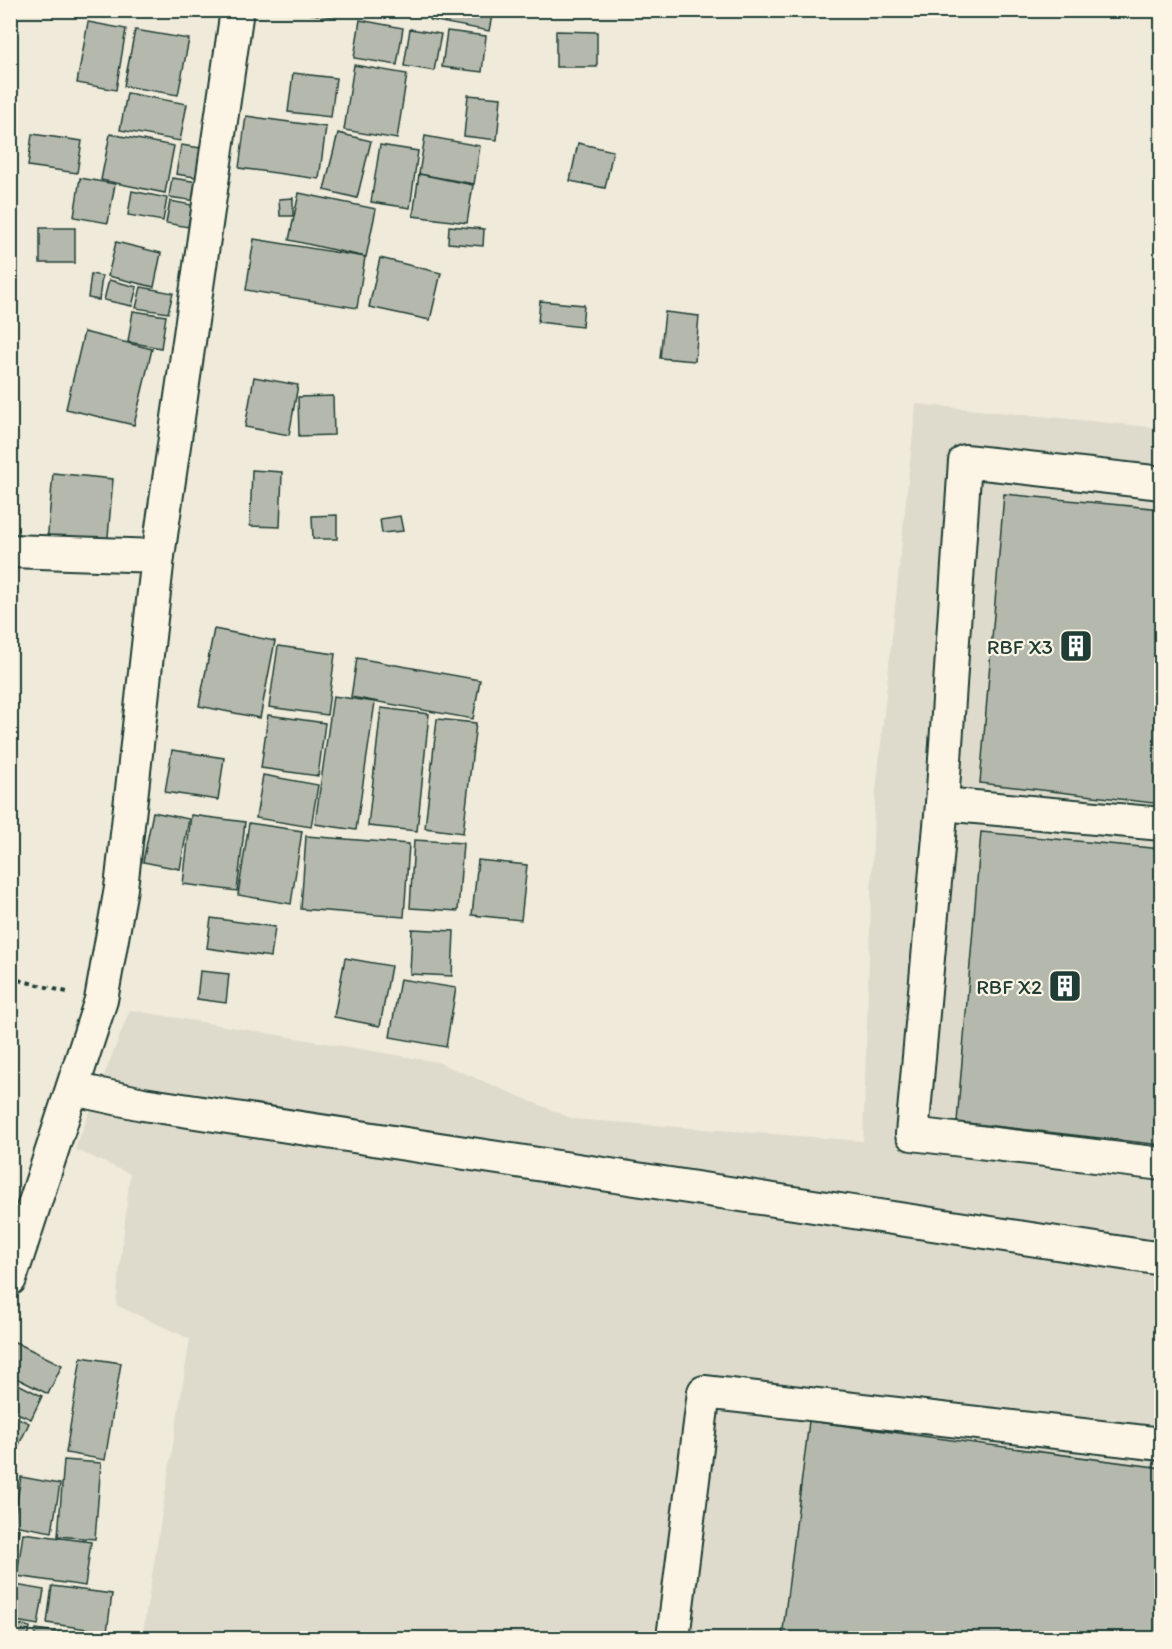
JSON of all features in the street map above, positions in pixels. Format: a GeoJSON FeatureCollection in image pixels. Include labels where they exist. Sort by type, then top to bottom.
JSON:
{"type":"FeatureCollection","features":[{"type":"Feature","properties":{"kind":"street"},"geometry":{"type":"LineString","coordinates":[[10,1279],[101,1000],[121,888],[158,556],[237,10]]}},
{"type":"Feature","properties":{"kind":"street"},"geometry":{"type":"LineString","coordinates":[[1161,483],[965,461],[942,804],[912,1134],[1161,1164]]}},
{"type":"Feature","properties":{"kind":"street"},"geometry":{"type":"LineString","coordinates":[[10,551],[158,556]]}},
{"type":"Feature","properties":{"kind":"street"},"geometry":{"type":"LineString","coordinates":[[942,804],[1161,824]]}},
{"type":"Feature","properties":{"kind":"street"},"geometry":{"type":"LineString","coordinates":[[73,1089],[143,1104],[1161,1259]]}},
{"type":"Feature","properties":{"kind":"street"},"geometry":{"type":"LineString","coordinates":[[674,1638],[704,1392],[1161,1444]]}},
{"type":"Feature","properties":{"kind":"path"},"geometry":{"type":"LineString","coordinates":[[10,978],[101,1000]]}},
{"type":"Feature","properties":{"kind":"shaded area"},"geometry":{"type":"Polygon","coordinates":[[[916,404],[1161,428],[1161,1638],[142,1638],[190,1339],[116,1305],[130,1174],[75,1149],[130,1010],[437,1062],[573,1119],[863,1141],[874,811],[916,404]]]}},
{"type":"Feature","properties":{"kind":"building"},"geometry":{"type":"Polygon","coordinates":[[[285,10],[332,10],[332,17],[285,10]]]}},
{"type":"Feature","properties":{"kind":"building"},"geometry":{"type":"Polygon","coordinates":[[[431,10],[493,10],[489,31],[430,20],[431,10]]]}},
{"type":"Feature","properties":{"kind":"building"},"geometry":{"type":"Polygon","coordinates":[[[360,20],[403,28],[397,65],[354,58],[360,20]]]}},
{"type":"Feature","properties":{"kind":"building"},"geometry":{"type":"Polygon","coordinates":[[[88,22],[126,29],[116,90],[77,83],[88,22]]]}},
{"type":"Feature","properties":{"kind":"building"},"geometry":{"type":"Polygon","coordinates":[[[410,29],[441,34],[434,71],[404,66],[410,29]]]}},
{"type":"Feature","properties":{"kind":"building"},"geometry":{"type":"Polygon","coordinates":[[[135,30],[189,39],[178,95],[124,86],[135,30]]]}},
{"type":"Feature","properties":{"kind":"building"},"geometry":{"type":"Polygon","coordinates":[[[447,31],[486,36],[482,72],[442,67],[447,31]]]}},
{"type":"Feature","properties":{"kind":"building"},"geometry":{"type":"Polygon","coordinates":[[[556,31],[597,32],[597,67],[556,67],[556,31]]]}},
{"type":"Feature","properties":{"kind":"building"},"geometry":{"type":"Polygon","coordinates":[[[354,65],[407,74],[397,139],[344,130],[354,65]]]}},
{"type":"Feature","properties":{"kind":"building"},"geometry":{"type":"Polygon","coordinates":[[[293,73],[336,78],[331,117],[288,112],[293,73]]]}},
{"type":"Feature","properties":{"kind":"building"},"geometry":{"type":"Polygon","coordinates":[[[127,93],[187,104],[180,141],[120,130],[127,93]]]}},
{"type":"Feature","properties":{"kind":"building"},"geometry":{"type":"Polygon","coordinates":[[[468,95],[501,98],[497,140],[464,136],[468,95]]]}},
{"type":"Feature","properties":{"kind":"building"},"geometry":{"type":"Polygon","coordinates":[[[246,116],[326,127],[319,179],[239,168],[246,116]]]}},
{"type":"Feature","properties":{"kind":"building"},"geometry":{"type":"Polygon","coordinates":[[[338,133],[371,141],[357,198],[324,190],[338,133]]]}},
{"type":"Feature","properties":{"kind":"building"},"geometry":{"type":"Polygon","coordinates":[[[32,134],[82,141],[77,173],[28,166],[32,134]]]}},
{"type":"Feature","properties":{"kind":"building"},"geometry":{"type":"Polygon","coordinates":[[[110,134],[174,146],[165,193],[101,180],[110,134]]]}},
{"type":"Feature","properties":{"kind":"building"},"geometry":{"type":"Polygon","coordinates":[[[425,136],[480,146],[474,184],[419,174],[425,136]]]}},
{"type":"Feature","properties":{"kind":"building"},"geometry":{"type":"Polygon","coordinates":[[[578,143],[613,151],[605,188],[570,181],[578,143]]]}},
{"type":"Feature","properties":{"kind":"building"},"geometry":{"type":"Polygon","coordinates":[[[181,145],[207,149],[202,178],[176,174],[181,145]]]}},
{"type":"Feature","properties":{"kind":"building"},"geometry":{"type":"Polygon","coordinates":[[[380,145],[418,151],[410,208],[371,202],[380,145]]]}},
{"type":"Feature","properties":{"kind":"building"},"geometry":{"type":"Polygon","coordinates":[[[419,174],[473,185],[467,223],[413,216],[419,174]]]}},
{"type":"Feature","properties":{"kind":"building"},"geometry":{"type":"Polygon","coordinates":[[[80,178],[115,184],[108,223],[74,217],[80,178]]]}},
{"type":"Feature","properties":{"kind":"building"},"geometry":{"type":"Polygon","coordinates":[[[172,178],[198,182],[196,201],[169,197],[172,178]]]}},
{"type":"Feature","properties":{"kind":"building"},"geometry":{"type":"Polygon","coordinates":[[[132,191],[167,198],[163,221],[128,215],[132,191]]]}},
{"type":"Feature","properties":{"kind":"building"},"geometry":{"type":"Polygon","coordinates":[[[299,193],[376,209],[366,257],[289,240],[299,193]]]}},
{"type":"Feature","properties":{"kind":"building"},"geometry":{"type":"Polygon","coordinates":[[[293,198],[293,216],[280,216],[279,199],[293,198]]]}},
{"type":"Feature","properties":{"kind":"building"},"geometry":{"type":"Polygon","coordinates":[[[170,201],[192,205],[188,227],[166,223],[170,201]]]}},
{"type":"Feature","properties":{"kind":"building"},"geometry":{"type":"Polygon","coordinates":[[[449,226],[484,229],[483,246],[448,243],[449,226]]]}},
{"type":"Feature","properties":{"kind":"building"},"geometry":{"type":"Polygon","coordinates":[[[40,228],[75,228],[75,263],[40,263],[40,228]]]}},
{"type":"Feature","properties":{"kind":"building"},"geometry":{"type":"Polygon","coordinates":[[[254,239],[365,257],[357,308],[246,290],[254,239]]]}},
{"type":"Feature","properties":{"kind":"building"},"geometry":{"type":"Polygon","coordinates":[[[116,242],[161,253],[154,287],[108,276],[116,242]]]}},
{"type":"Feature","properties":{"kind":"building"},"geometry":{"type":"Polygon","coordinates":[[[380,258],[441,273],[430,320],[369,307],[380,258]]]}},
{"type":"Feature","properties":{"kind":"building"},"geometry":{"type":"Polygon","coordinates":[[[91,274],[102,276],[99,300],[88,298],[91,274]]]}},
{"type":"Feature","properties":{"kind":"building"},"geometry":{"type":"Polygon","coordinates":[[[109,280],[137,287],[132,306],[104,300],[109,280]]]}},
{"type":"Feature","properties":{"kind":"building"},"geometry":{"type":"Polygon","coordinates":[[[141,287],[173,293],[168,313],[136,308],[141,287]]]}},
{"type":"Feature","properties":{"kind":"building"},"geometry":{"type":"Polygon","coordinates":[[[540,301],[584,305],[582,327],[538,322],[540,301]]]}},
{"type":"Feature","properties":{"kind":"building"},"geometry":{"type":"Polygon","coordinates":[[[133,311],[166,316],[161,348],[128,342],[133,311]]]}},
{"type":"Feature","properties":{"kind":"building"},"geometry":{"type":"Polygon","coordinates":[[[665,312],[699,316],[695,361],[660,358],[665,312]]]}},
{"type":"Feature","properties":{"kind":"building"},"geometry":{"type":"Polygon","coordinates":[[[84,332],[152,349],[134,425],[66,409],[84,332]]]}},
{"type":"Feature","properties":{"kind":"building"},"geometry":{"type":"Polygon","coordinates":[[[254,377],[298,385],[289,435],[245,427],[254,377]]]}},
{"type":"Feature","properties":{"kind":"building"},"geometry":{"type":"Polygon","coordinates":[[[333,396],[334,435],[299,436],[298,397],[333,396]]]}},
{"type":"Feature","properties":{"kind":"building"},"geometry":{"type":"Polygon","coordinates":[[[252,470],[282,472],[280,527],[250,526],[252,470]]]}},
{"type":"Feature","properties":{"kind":"building"},"geometry":{"type":"Polygon","coordinates":[[[53,473],[113,479],[107,548],[47,543],[53,473]]]}},
{"type":"Feature","properties":{"kind":"building","name":"RBF X3"},"geometry":{"type":"Polygon","coordinates":[[[1004,494],[1162,509],[1162,804],[980,783],[1004,494]]]}},
{"type":"Feature","properties":{"kind":"building"},"geometry":{"type":"Polygon","coordinates":[[[337,515],[337,539],[313,539],[312,516],[337,515]]]}},
{"type":"Feature","properties":{"kind":"building"},"geometry":{"type":"Polygon","coordinates":[[[400,516],[403,531],[382,533],[380,519],[400,516]]]}},
{"type":"Feature","properties":{"kind":"building"},"geometry":{"type":"Polygon","coordinates":[[[214,629],[275,641],[260,718],[199,706],[214,629]]]}},
{"type":"Feature","properties":{"kind":"building"},"geometry":{"type":"Polygon","coordinates":[[[278,646],[335,654],[327,715],[269,707],[278,646]]]}},
{"type":"Feature","properties":{"kind":"building"},"geometry":{"type":"Polygon","coordinates":[[[357,658],[480,680],[473,719],[351,697],[357,658]]]}},
{"type":"Feature","properties":{"kind":"building"},"geometry":{"type":"Polygon","coordinates":[[[333,696],[375,702],[356,830],[315,824],[333,696]]]}},
{"type":"Feature","properties":{"kind":"building"},"geometry":{"type":"Polygon","coordinates":[[[381,708],[429,714],[417,831],[368,826],[381,708]]]}},
{"type":"Feature","properties":{"kind":"building"},"geometry":{"type":"Polygon","coordinates":[[[268,715],[325,723],[318,776],[261,768],[268,715]]]}},
{"type":"Feature","properties":{"kind":"building"},"geometry":{"type":"Polygon","coordinates":[[[437,719],[476,723],[463,833],[425,828],[437,719]]]}},
{"type":"Feature","properties":{"kind":"building"},"geometry":{"type":"Polygon","coordinates":[[[172,750],[224,758],[218,800],[165,792],[172,750]]]}},
{"type":"Feature","properties":{"kind":"building"},"geometry":{"type":"Polygon","coordinates":[[[263,775],[318,785],[311,827],[256,818],[263,775]]]}},
{"type":"Feature","properties":{"kind":"building"},"geometry":{"type":"Polygon","coordinates":[[[153,812],[189,819],[180,869],[143,862],[153,812]]]}},
{"type":"Feature","properties":{"kind":"building"},"geometry":{"type":"Polygon","coordinates":[[[191,815],[245,822],[237,891],[183,884],[191,815]]]}},
{"type":"Feature","properties":{"kind":"building"},"geometry":{"type":"Polygon","coordinates":[[[249,823],[302,831],[291,904],[238,895],[249,823]]]}},
{"type":"Feature","properties":{"kind":"building","name":"RBF X2"},"geometry":{"type":"Polygon","coordinates":[[[981,832],[1162,849],[1162,1145],[957,1122],[981,832]]]}},
{"type":"Feature","properties":{"kind":"building"},"geometry":{"type":"Polygon","coordinates":[[[306,836],[409,844],[404,917],[301,909],[306,836]]]}},
{"type":"Feature","properties":{"kind":"building"},"geometry":{"type":"Polygon","coordinates":[[[414,840],[463,843],[458,911],[410,908],[414,840]]]}},
{"type":"Feature","properties":{"kind":"building"},"geometry":{"type":"Polygon","coordinates":[[[478,860],[527,865],[521,920],[472,915],[478,860]]]}},
{"type":"Feature","properties":{"kind":"building"},"geometry":{"type":"Polygon","coordinates":[[[211,918],[275,927],[271,957],[207,948],[211,918]]]}},
{"type":"Feature","properties":{"kind":"building"},"geometry":{"type":"Polygon","coordinates":[[[412,929],[454,931],[452,976],[410,974],[412,929]]]}},
{"type":"Feature","properties":{"kind":"building"},"geometry":{"type":"Polygon","coordinates":[[[345,958],[391,966],[380,1026],[334,1017],[345,958]]]}},
{"type":"Feature","properties":{"kind":"building"},"geometry":{"type":"Polygon","coordinates":[[[200,971],[229,974],[226,1003],[197,999],[200,971]]]}},
{"type":"Feature","properties":{"kind":"building"},"geometry":{"type":"Polygon","coordinates":[[[400,979],[456,988],[446,1047],[390,1037],[400,979]]]}},
{"type":"Feature","properties":{"kind":"building"},"geometry":{"type":"Polygon","coordinates":[[[11,1340],[62,1365],[48,1394],[10,1375],[11,1340]]]}},
{"type":"Feature","properties":{"kind":"building"},"geometry":{"type":"Polygon","coordinates":[[[81,1357],[121,1363],[105,1460],[66,1453],[81,1357]]]}},
{"type":"Feature","properties":{"kind":"building"},"geometry":{"type":"Polygon","coordinates":[[[10,1380],[42,1396],[31,1419],[10,1410],[10,1380]]]}},
{"type":"Feature","properties":{"kind":"building"},"geometry":{"type":"Polygon","coordinates":[[[10,1414],[29,1423],[12,1460],[10,1459],[10,1414]]]}},
{"type":"Feature","properties":{"kind":"building"},"geometry":{"type":"Polygon","coordinates":[[[809,1421],[1162,1468],[1162,1638],[782,1638],[809,1421]]]}},
{"type":"Feature","properties":{"kind":"building"},"geometry":{"type":"Polygon","coordinates":[[[64,1460],[101,1463],[95,1539],[58,1536],[64,1460]]]}},
{"type":"Feature","properties":{"kind":"building"},"geometry":{"type":"Polygon","coordinates":[[[21,1477],[60,1484],[52,1532],[13,1525],[21,1477]]]}},
{"type":"Feature","properties":{"kind":"building"},"geometry":{"type":"Polygon","coordinates":[[[10,1528],[19,1529],[13,1578],[10,1578],[10,1528]]]}},
{"type":"Feature","properties":{"kind":"building"},"geometry":{"type":"Polygon","coordinates":[[[23,1533],[91,1542],[85,1586],[17,1576],[23,1533]]]}},
{"type":"Feature","properties":{"kind":"building"},"geometry":{"type":"Polygon","coordinates":[[[10,1584],[44,1590],[38,1625],[10,1620],[10,1584]]]}},
{"type":"Feature","properties":{"kind":"building"},"geometry":{"type":"Polygon","coordinates":[[[52,1586],[112,1594],[107,1632],[47,1623],[52,1586]]]}},
{"type":"Feature","properties":{"kind":"building"},"geometry":{"type":"Polygon","coordinates":[[[10,1623],[30,1627],[28,1638],[10,1638],[10,1623]]]}},
{"type":"Feature","properties":{"kind":"building"},"geometry":{"type":"Polygon","coordinates":[[[36,1629],[94,1638],[34,1638],[36,1629]]]}},
{"type":"Feature","properties":{"kind":"place","name":"RBF X3"},"geometry":{"type":"Point","coordinates":[1076,646]}},
{"type":"Feature","properties":{"kind":"place","name":"RBF X2"},"geometry":{"type":"Point","coordinates":[1065,986]}}]}
